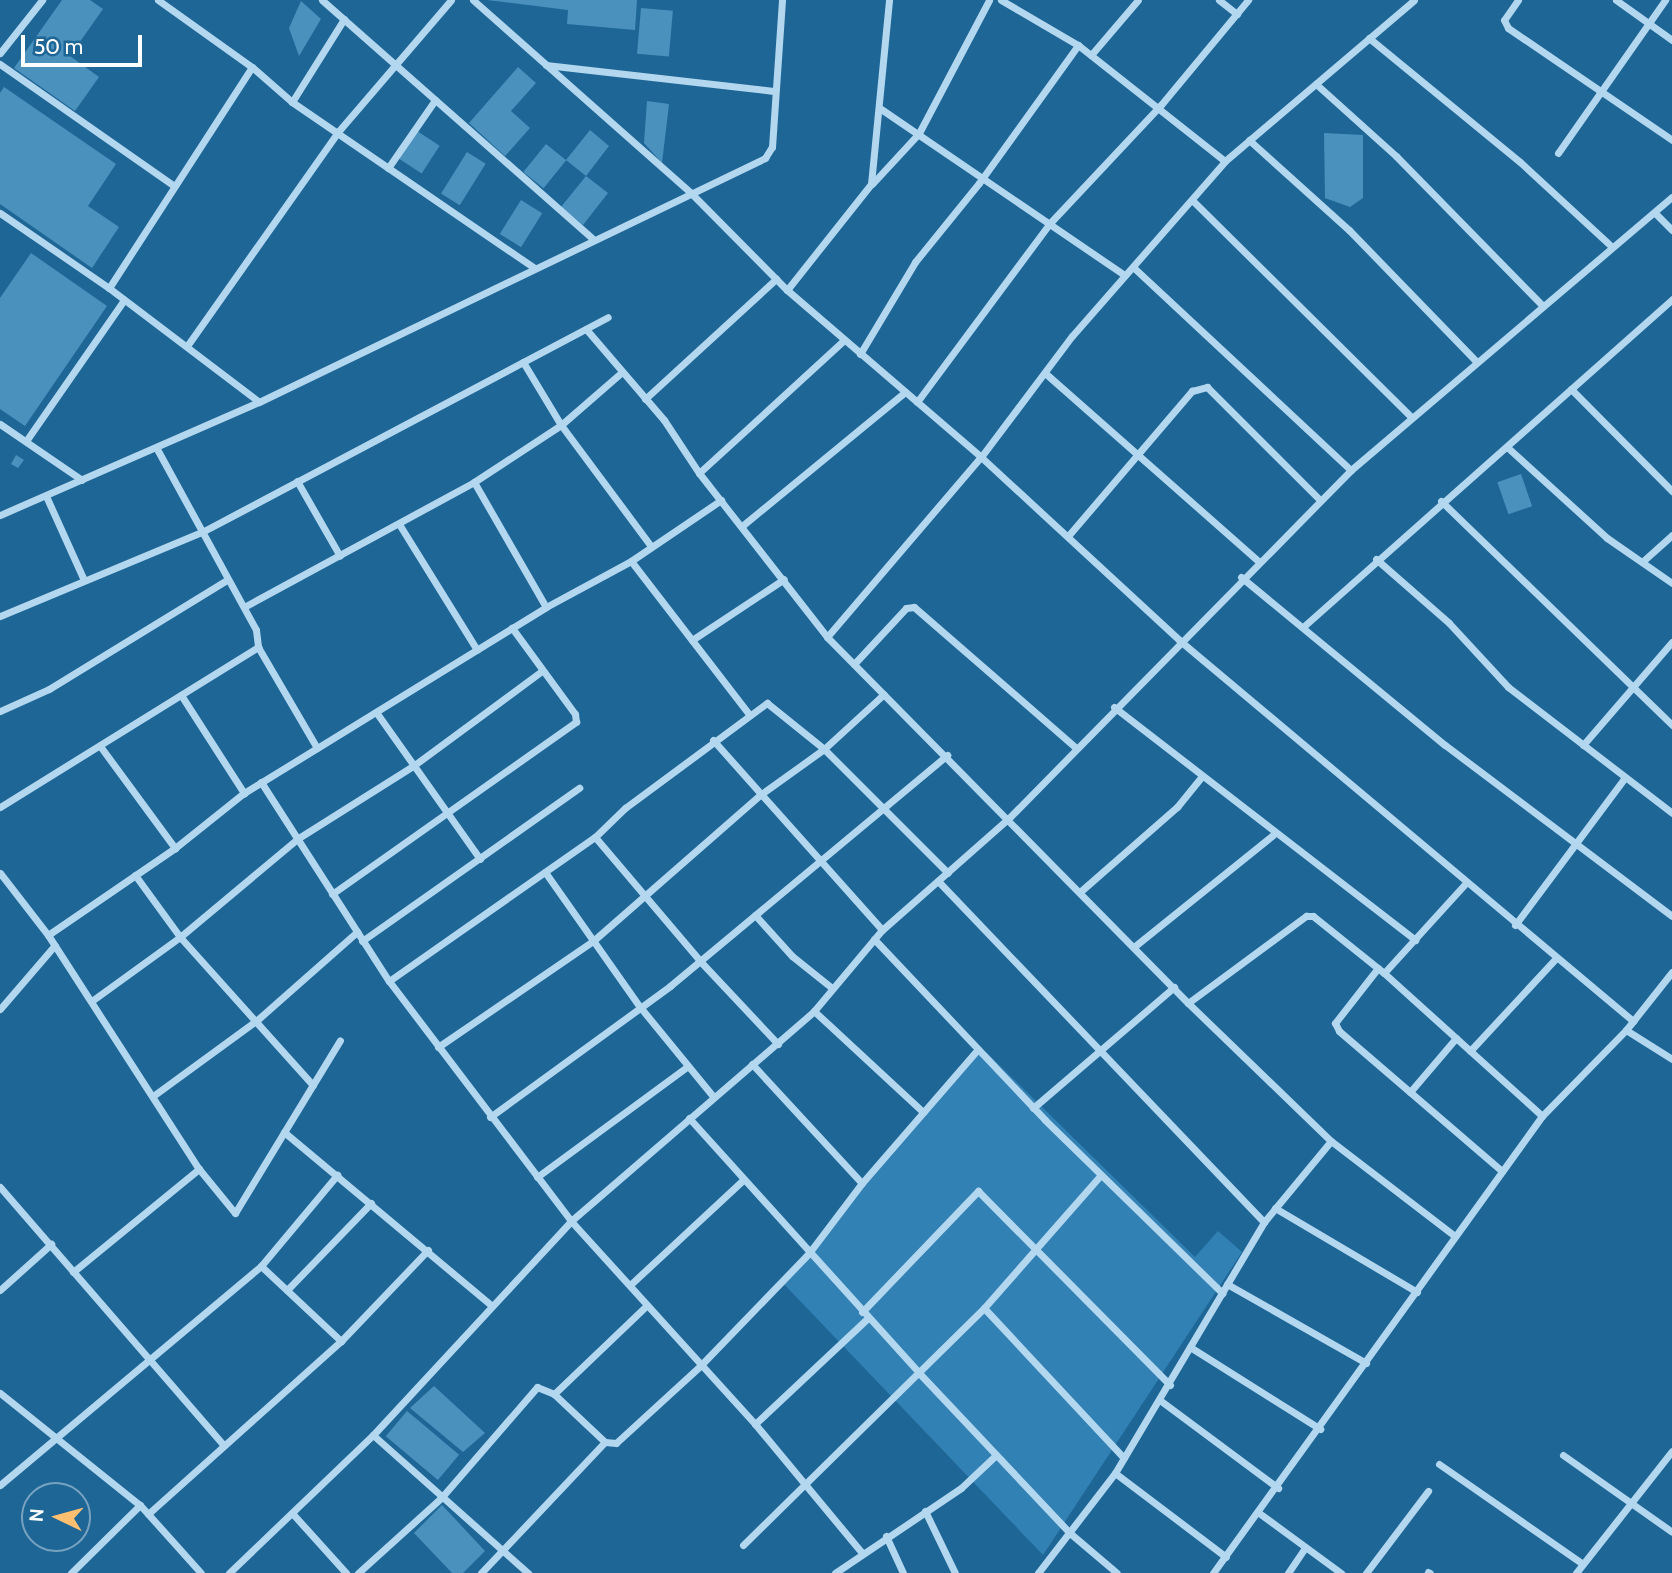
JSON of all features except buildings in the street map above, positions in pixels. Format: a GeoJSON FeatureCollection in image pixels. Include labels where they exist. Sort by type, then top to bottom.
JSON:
{"type":"FeatureCollection","features":[{"type":"Feature","properties":{"kind":"street"},"geometry":{"type":"LineString","coordinates":[[0,53],[42,0]]}},
{"type":"Feature","properties":{"kind":"street"},"geometry":{"type":"LineString","coordinates":[[158,0],[252,67],[292,102],[533,267]]}},
{"type":"Feature","properties":{"kind":"street"},"geometry":{"type":"LineString","coordinates":[[322,0],[592,238]]}},
{"type":"Feature","properties":{"kind":"street"},"geometry":{"type":"LineString","coordinates":[[187,346],[337,133],[452,0]]}},
{"type":"Feature","properties":{"kind":"street"},"geometry":{"type":"LineString","coordinates":[[473,0],[691,193],[787,290],[981,457],[1179,640],[1465,884],[1633,1021]]}},
{"type":"Feature","properties":{"kind":"street"},"geometry":{"type":"LineString","coordinates":[[0,516],[259,402],[592,238],[765,159],[772,147],[782,0]]}},
{"type":"Feature","properties":{"kind":"street"},"geometry":{"type":"LineString","coordinates":[[871,184],[881,108],[889,0]]}},
{"type":"Feature","properties":{"kind":"street"},"geometry":{"type":"LineString","coordinates":[[787,290],[871,184],[919,133],[989,0]]}},
{"type":"Feature","properties":{"kind":"street"},"geometry":{"type":"LineString","coordinates":[[1001,0],[1078,45],[1160,106],[1225,161]]}},
{"type":"Feature","properties":{"kind":"street"},"geometry":{"type":"LineString","coordinates":[[1091,55],[1139,0]]}},
{"type":"Feature","properties":{"kind":"street"},"geometry":{"type":"LineString","coordinates":[[1219,0],[1237,13]]}},
{"type":"Feature","properties":{"kind":"street"},"geometry":{"type":"LineString","coordinates":[[917,402],[1050,223],[1160,106],[1248,0]]}},
{"type":"Feature","properties":{"kind":"street"},"geometry":{"type":"LineString","coordinates":[[827,637],[981,457],[1124,275],[1225,161],[1414,0]]}},
{"type":"Feature","properties":{"kind":"street"},"geometry":{"type":"LineString","coordinates":[[1518,0],[1505,25],[1672,139]]}},
{"type":"Feature","properties":{"kind":"street"},"geometry":{"type":"LineString","coordinates":[[1616,0],[1672,40]]}},
{"type":"Feature","properties":{"kind":"street"},"geometry":{"type":"LineString","coordinates":[[1558,153],[1645,23],[1665,0]]}},
{"type":"Feature","properties":{"kind":"street"},"geometry":{"type":"LineString","coordinates":[[292,102],[344,19]]}},
{"type":"Feature","properties":{"kind":"street"},"geometry":{"type":"LineString","coordinates":[[1369,38],[1520,162],[1612,247]]}},
{"type":"Feature","properties":{"kind":"street"},"geometry":{"type":"LineString","coordinates":[[860,354],[915,262],[985,176],[1078,45]]}},
{"type":"Feature","properties":{"kind":"street"},"geometry":{"type":"LineString","coordinates":[[0,64],[174,186]]}},
{"type":"Feature","properties":{"kind":"street"},"geometry":{"type":"LineString","coordinates":[[546,65],[774,91]]}},
{"type":"Feature","properties":{"kind":"street"},"geometry":{"type":"LineString","coordinates":[[109,288],[252,67]]}},
{"type":"Feature","properties":{"kind":"street"},"geometry":{"type":"LineString","coordinates":[[1315,84],[1396,156],[1543,306]]}},
{"type":"Feature","properties":{"kind":"street"},"geometry":{"type":"LineString","coordinates":[[388,168],[435,100]]}},
{"type":"Feature","properties":{"kind":"street"},"geometry":{"type":"LineString","coordinates":[[881,108],[985,176],[1124,275]]}},
{"type":"Feature","properties":{"kind":"street"},"geometry":{"type":"LineString","coordinates":[[1249,140],[1349,230],[1476,361]]}},
{"type":"Feature","properties":{"kind":"street"},"geometry":{"type":"LineString","coordinates":[[229,1573],[373,1435],[490,1304],[571,1221],[712,1095],[778,1044],[814,1011],[882,930],[1009,818],[1179,640],[1351,470],[1410,416],[1672,197]]}},
{"type":"Feature","properties":{"kind":"street"},"geometry":{"type":"LineString","coordinates":[[1192,200],[1410,416]]}},
{"type":"Feature","properties":{"kind":"street"},"geometry":{"type":"LineString","coordinates":[[0,213],[109,288],[259,402]]}},
{"type":"Feature","properties":{"kind":"street"},"geometry":{"type":"LineString","coordinates":[[1655,213],[1672,229]]}},
{"type":"Feature","properties":{"kind":"street"},"geometry":{"type":"LineString","coordinates":[[1133,267],[1351,470]]}},
{"type":"Feature","properties":{"kind":"street"},"geometry":{"type":"LineString","coordinates":[[645,399],[776,279]]}},
{"type":"Feature","properties":{"kind":"street"},"geometry":{"type":"LineString","coordinates":[[1303,627],[1441,501],[1507,447],[1672,299]]}},
{"type":"Feature","properties":{"kind":"street"},"geometry":{"type":"LineString","coordinates":[[26,441],[124,300]]}},
{"type":"Feature","properties":{"kind":"street"},"geometry":{"type":"LineString","coordinates":[[0,616],[83,578],[202,532],[608,317]]}},
{"type":"Feature","properties":{"kind":"street"},"geometry":{"type":"LineString","coordinates":[[586,329],[645,399],[827,637],[947,755],[1188,1003],[1331,1140],[1455,1236]]}},
{"type":"Feature","properties":{"kind":"street"},"geometry":{"type":"LineString","coordinates":[[699,473],[844,340]]}},
{"type":"Feature","properties":{"kind":"street"},"geometry":{"type":"LineString","coordinates":[[523,362],[561,425],[651,546]]}},
{"type":"Feature","properties":{"kind":"street"},"geometry":{"type":"LineString","coordinates":[[244,607],[474,482],[561,425],[622,372]]}},
{"type":"Feature","properties":{"kind":"street"},"geometry":{"type":"LineString","coordinates":[[1045,373],[1258,561]]}},
{"type":"Feature","properties":{"kind":"street"},"geometry":{"type":"LineString","coordinates":[[1068,536],[1192,391],[1207,387],[1320,500]]}},
{"type":"Feature","properties":{"kind":"street"},"geometry":{"type":"LineString","coordinates":[[1571,389],[1672,491]]}},
{"type":"Feature","properties":{"kind":"street"},"geometry":{"type":"LineString","coordinates":[[742,526],[905,392]]}},
{"type":"Feature","properties":{"kind":"street"},"geometry":{"type":"LineString","coordinates":[[0,424],[82,480]]}},
{"type":"Feature","properties":{"kind":"street"},"geometry":{"type":"LineString","coordinates":[[1507,447],[1606,538],[1672,583]]}},
{"type":"Feature","properties":{"kind":"street"},"geometry":{"type":"LineString","coordinates":[[157,449],[244,607],[258,647],[317,748]]}},
{"type":"Feature","properties":{"kind":"street"},"geometry":{"type":"LineString","coordinates":[[298,481],[340,556]]}},
{"type":"Feature","properties":{"kind":"street"},"geometry":{"type":"LineString","coordinates":[[474,482],[546,607]]}},
{"type":"Feature","properties":{"kind":"street"},"geometry":{"type":"LineString","coordinates":[[46,496],[83,578]]}},
{"type":"Feature","properties":{"kind":"street"},"geometry":{"type":"LineString","coordinates":[[48,935],[175,848],[261,782],[546,607],[631,561],[721,500]]}},
{"type":"Feature","properties":{"kind":"street"},"geometry":{"type":"LineString","coordinates":[[1441,501],[1631,689],[1672,725]]}},
{"type":"Feature","properties":{"kind":"street"},"geometry":{"type":"LineString","coordinates":[[399,524],[477,650]]}},
{"type":"Feature","properties":{"kind":"street"},"geometry":{"type":"LineString","coordinates":[[1642,562],[1672,535]]}},
{"type":"Feature","properties":{"kind":"street"},"geometry":{"type":"LineString","coordinates":[[1376,559],[1449,623],[1508,687],[1624,779],[1672,813]]}},
{"type":"Feature","properties":{"kind":"street"},"geometry":{"type":"LineString","coordinates":[[631,561],[749,714]]}},
{"type":"Feature","properties":{"kind":"street"},"geometry":{"type":"LineString","coordinates":[[1241,577],[1445,745],[1672,916]]}},
{"type":"Feature","properties":{"kind":"street"},"geometry":{"type":"LineString","coordinates":[[692,640],[784,579]]}},
{"type":"Feature","properties":{"kind":"street"},"geometry":{"type":"LineString","coordinates":[[0,711],[49,689],[227,580]]}},
{"type":"Feature","properties":{"kind":"street"},"geometry":{"type":"LineString","coordinates":[[854,664],[906,608],[914,607],[1076,748]]}},
{"type":"Feature","properties":{"kind":"street"},"geometry":{"type":"LineString","coordinates":[[332,894],[576,722],[575,714],[512,628]]}},
{"type":"Feature","properties":{"kind":"street"},"geometry":{"type":"LineString","coordinates":[[1583,745],[1672,642]]}},
{"type":"Feature","properties":{"kind":"street"},"geometry":{"type":"LineString","coordinates":[[0,807],[258,647]]}},
{"type":"Feature","properties":{"kind":"street"},"geometry":{"type":"LineString","coordinates":[[93,1000],[180,937],[298,839],[413,766],[542,671]]}},
{"type":"Feature","properties":{"kind":"street"},"geometry":{"type":"LineString","coordinates":[[438,1047],[593,941],[760,794],[824,749],[884,694]]}},
{"type":"Feature","properties":{"kind":"street"},"geometry":{"type":"LineString","coordinates":[[181,695],[244,793]]}},
{"type":"Feature","properties":{"kind":"street"},"geometry":{"type":"LineString","coordinates":[[389,981],[595,837],[625,808],[713,740],[749,714],[771,704],[824,749],[948,873]]}},
{"type":"Feature","properties":{"kind":"street"},"geometry":{"type":"LineString","coordinates":[[1114,707],[1273,835],[1415,940]]}},
{"type":"Feature","properties":{"kind":"street"},"geometry":{"type":"LineString","coordinates":[[376,712],[480,859]]}},
{"type":"Feature","properties":{"kind":"street"},"geometry":{"type":"LineString","coordinates":[[713,740],[882,930]]}},
{"type":"Feature","properties":{"kind":"street"},"geometry":{"type":"LineString","coordinates":[[100,746],[175,848]]}},
{"type":"Feature","properties":{"kind":"street"},"geometry":{"type":"LineString","coordinates":[[490,1117],[699,961],[947,755]]}},
{"type":"Feature","properties":{"kind":"street"},"geometry":{"type":"LineString","coordinates":[[1081,891],[1177,807],[1201,777]]}},
{"type":"Feature","properties":{"kind":"street"},"geometry":{"type":"LineString","coordinates":[[1515,925],[1624,779]]}},
{"type":"Feature","properties":{"kind":"street"},"geometry":{"type":"LineString","coordinates":[[261,782],[389,981],[571,1221],[755,1424],[862,1553]]}},
{"type":"Feature","properties":{"kind":"street"},"geometry":{"type":"LineString","coordinates":[[362,941],[579,788]]}},
{"type":"Feature","properties":{"kind":"street"},"geometry":{"type":"LineString","coordinates":[[1135,946],[1273,835]]}},
{"type":"Feature","properties":{"kind":"street"},"geometry":{"type":"LineString","coordinates":[[595,837],[699,961],[778,1044]]}},
{"type":"Feature","properties":{"kind":"street"},"geometry":{"type":"LineString","coordinates":[[545,872],[640,1007],[712,1095]]}},
{"type":"Feature","properties":{"kind":"street"},"geometry":{"type":"LineString","coordinates":[[0,873],[55,944],[199,1169],[234,1213],[340,1040]]}},
{"type":"Feature","properties":{"kind":"street"},"geometry":{"type":"LineString","coordinates":[[135,875],[180,937],[313,1085]]}},
{"type":"Feature","properties":{"kind":"street"},"geometry":{"type":"LineString","coordinates":[[938,881],[1101,1047],[1264,1222]]}},
{"type":"Feature","properties":{"kind":"street"},"geometry":{"type":"LineString","coordinates":[[1465,884],[1335,1023],[1339,1031],[1502,1171]]}},
{"type":"Feature","properties":{"kind":"street"},"geometry":{"type":"LineString","coordinates":[[755,915],[792,956],[832,988]]}},
{"type":"Feature","properties":{"kind":"street"},"geometry":{"type":"LineString","coordinates":[[1188,1003],[1306,916],[1321,921],[1381,971],[1542,1116]]}},
{"type":"Feature","properties":{"kind":"street"},"geometry":{"type":"LineString","coordinates":[[153,1096],[256,1021],[357,932]]}},
{"type":"Feature","properties":{"kind":"street"},"geometry":{"type":"LineString","coordinates":[[874,939],[1033,1108],[1222,1293]]}},
{"type":"Feature","properties":{"kind":"street"},"geometry":{"type":"LineString","coordinates":[[0,1009],[55,944]]}},
{"type":"Feature","properties":{"kind":"street"},"geometry":{"type":"LineString","coordinates":[[1470,1051],[1556,958]]}},
{"type":"Feature","properties":{"kind":"street"},"geometry":{"type":"LineString","coordinates":[[1213,1573],[1278,1488],[1542,1116],[1626,1030],[1672,972]]}},
{"type":"Feature","properties":{"kind":"street"},"geometry":{"type":"LineString","coordinates":[[1033,1108],[1174,987]]}},
{"type":"Feature","properties":{"kind":"street"},"geometry":{"type":"LineString","coordinates":[[814,1011],[923,1112]]}},
{"type":"Feature","properties":{"kind":"street"},"geometry":{"type":"LineString","coordinates":[[1626,1030],[1672,1059]]}},
{"type":"Feature","properties":{"kind":"street"},"geometry":{"type":"LineString","coordinates":[[1410,1093],[1456,1038]]}},
{"type":"Feature","properties":{"kind":"street"},"geometry":{"type":"LineString","coordinates":[[358,1573],[441,1497],[537,1387],[554,1394],[605,1443],[616,1443],[701,1365],[809,1254],[862,1183],[978,1049]]}},
{"type":"Feature","properties":{"kind":"street"},"geometry":{"type":"LineString","coordinates":[[752,1064],[862,1183]]}},
{"type":"Feature","properties":{"kind":"street"},"geometry":{"type":"LineString","coordinates":[[537,1177],[688,1066]]}},
{"type":"Feature","properties":{"kind":"street"},"geometry":{"type":"LineString","coordinates":[[689,1118],[742,1181],[996,1455],[1071,1534],[1117,1573]]}},
{"type":"Feature","properties":{"kind":"street"},"geometry":{"type":"LineString","coordinates":[[284,1132],[490,1304]]}},
{"type":"Feature","properties":{"kind":"street"},"geometry":{"type":"LineString","coordinates":[[1038,1573],[1071,1534],[1115,1473],[1161,1401],[1264,1222],[1331,1140]]}},
{"type":"Feature","properties":{"kind":"street"},"geometry":{"type":"LineString","coordinates":[[73,1272],[199,1169]]}},
{"type":"Feature","properties":{"kind":"street"},"geometry":{"type":"LineString","coordinates":[[0,1485],[261,1266],[337,1175]]}},
{"type":"Feature","properties":{"kind":"street"},"geometry":{"type":"LineString","coordinates":[[743,1545],[920,1374],[984,1308],[1101,1175]]}},
{"type":"Feature","properties":{"kind":"street"},"geometry":{"type":"LineString","coordinates":[[629,1285],[742,1181]]}},
{"type":"Feature","properties":{"kind":"street"},"geometry":{"type":"LineString","coordinates":[[0,1187],[224,1446]]}},
{"type":"Feature","properties":{"kind":"street"},"geometry":{"type":"LineString","coordinates":[[862,1312],[978,1191],[1038,1247],[1170,1385]]}},
{"type":"Feature","properties":{"kind":"street"},"geometry":{"type":"LineString","coordinates":[[287,1290],[371,1203]]}},
{"type":"Feature","properties":{"kind":"street"},"geometry":{"type":"LineString","coordinates":[[1275,1208],[1416,1292]]}},
{"type":"Feature","properties":{"kind":"street"},"geometry":{"type":"LineString","coordinates":[[0,1290],[51,1244]]}},
{"type":"Feature","properties":{"kind":"street"},"geometry":{"type":"LineString","coordinates":[[148,1514],[341,1341],[428,1250]]}},
{"type":"Feature","properties":{"kind":"street"},"geometry":{"type":"LineString","coordinates":[[261,1266],[341,1341]]}},
{"type":"Feature","properties":{"kind":"street"},"geometry":{"type":"LineString","coordinates":[[1227,1284],[1366,1363]]}},
{"type":"Feature","properties":{"kind":"street"},"geometry":{"type":"LineString","coordinates":[[554,1394],[646,1306]]}},
{"type":"Feature","properties":{"kind":"street"},"geometry":{"type":"LineString","coordinates":[[984,1308],[1124,1458]]}},
{"type":"Feature","properties":{"kind":"street"},"geometry":{"type":"LineString","coordinates":[[755,1424],[868,1318]]}},
{"type":"Feature","properties":{"kind":"street"},"geometry":{"type":"LineString","coordinates":[[1190,1347],[1320,1429]]}},
{"type":"Feature","properties":{"kind":"street"},"geometry":{"type":"LineString","coordinates":[[0,1393],[140,1505],[201,1573]]}},
{"type":"Feature","properties":{"kind":"street"},"geometry":{"type":"LineString","coordinates":[[1161,1401],[1278,1488]]}},
{"type":"Feature","properties":{"kind":"street"},"geometry":{"type":"LineString","coordinates":[[373,1435],[528,1573]]}},
{"type":"Feature","properties":{"kind":"street"},"geometry":{"type":"LineString","coordinates":[[481,1573],[503,1553],[605,1443]]}},
{"type":"Feature","properties":{"kind":"street"},"geometry":{"type":"LineString","coordinates":[[1576,1573],[1672,1451]]}},
{"type":"Feature","properties":{"kind":"street"},"geometry":{"type":"LineString","coordinates":[[835,1573],[886,1536],[961,1488],[996,1455]]}},
{"type":"Feature","properties":{"kind":"street"},"geometry":{"type":"LineString","coordinates":[[1563,1455],[1672,1532]]}},
{"type":"Feature","properties":{"kind":"street"},"geometry":{"type":"LineString","coordinates":[[1439,1464],[1583,1564]]}},
{"type":"Feature","properties":{"kind":"street"},"geometry":{"type":"LineString","coordinates":[[1115,1473],[1226,1557]]}},
{"type":"Feature","properties":{"kind":"street"},"geometry":{"type":"LineString","coordinates":[[1366,1573],[1429,1491]]}},
{"type":"Feature","properties":{"kind":"street"},"geometry":{"type":"LineString","coordinates":[[71,1573],[140,1505]]}},
{"type":"Feature","properties":{"kind":"street"},"geometry":{"type":"LineString","coordinates":[[925,1511],[955,1573]]}},
{"type":"Feature","properties":{"kind":"street"},"geometry":{"type":"LineString","coordinates":[[292,1513],[346,1573]]}},
{"type":"Feature","properties":{"kind":"street"},"geometry":{"type":"LineString","coordinates":[[1259,1513],[1341,1573]]}},
{"type":"Feature","properties":{"kind":"street"},"geometry":{"type":"LineString","coordinates":[[886,1536],[903,1573]]}},
{"type":"Feature","properties":{"kind":"street"},"geometry":{"type":"LineString","coordinates":[[1288,1573],[1305,1548]]}},
{"type":"Feature","properties":{"kind":"shaded area"},"geometry":{"type":"Polygon","coordinates":[[[978,1050],[987,1053],[1195,1257],[1218,1231],[1242,1252],[1043,1555],[781,1281],[978,1050]]]}}]}
